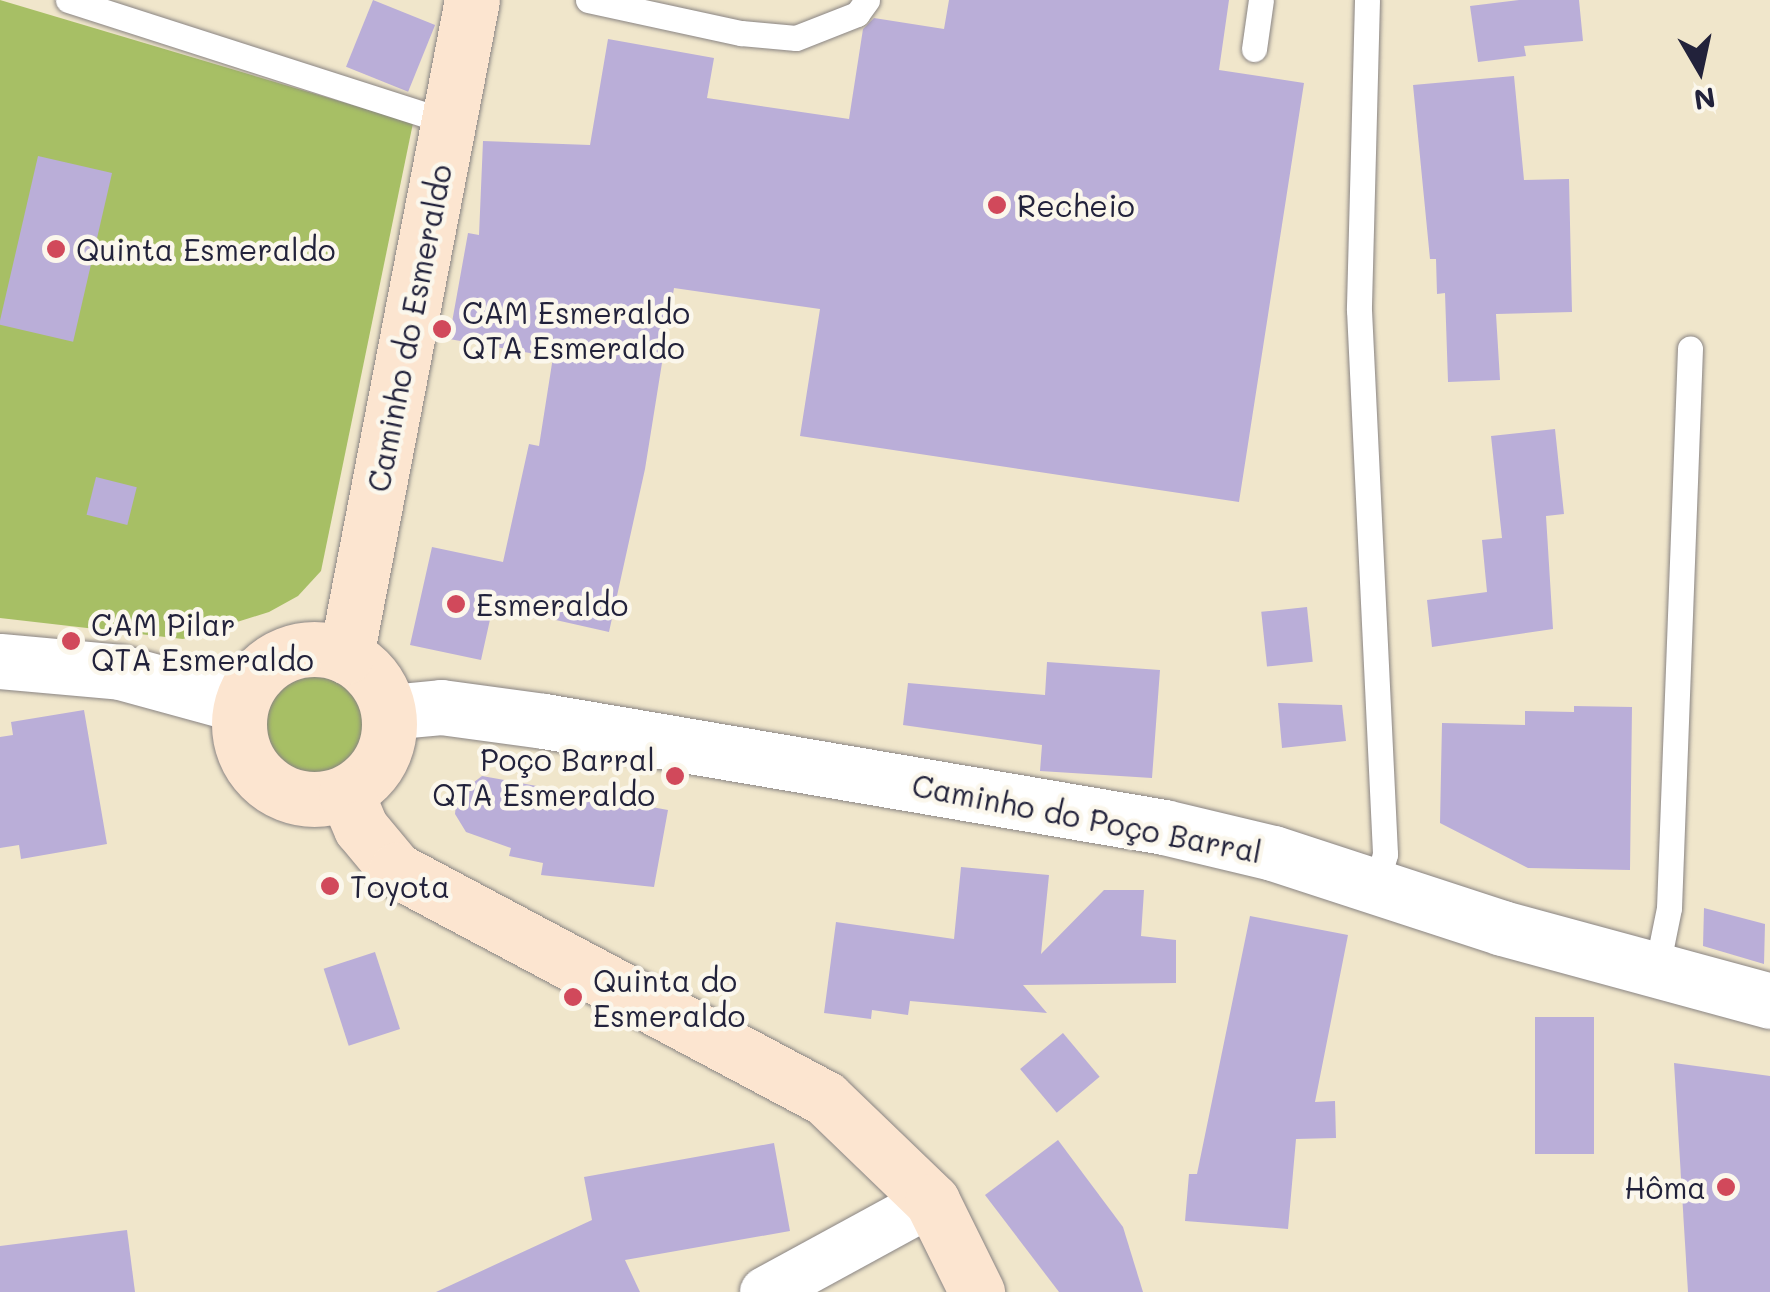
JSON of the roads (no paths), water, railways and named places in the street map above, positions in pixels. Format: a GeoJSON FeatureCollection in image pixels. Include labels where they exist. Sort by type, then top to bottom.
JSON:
{"type":"FeatureCollection","features":[{"type":"Feature","properties":{"kind":"main road","name":"Caminho do Esmeraldo"},"geometry":{"type":"LineString","coordinates":[[346,656],[472,0]]}},
{"type":"Feature","properties":{"kind":"main road"},"geometry":{"type":"LineString","coordinates":[[312,648],[346,656],[371,674],[390,712],[382,757],[346,793],[304,798],[259,776],[238,730],[241,705],[250,683],[288,653],[312,648]]}},
{"type":"Feature","properties":{"kind":"main road"},"geometry":{"type":"LineString","coordinates":[[346,793],[362,828],[396,870],[825,1098],[932,1201],[977,1292]]}},
{"type":"Feature","properties":{"kind":"street"},"geometry":{"type":"LineString","coordinates":[[0,661],[120,672],[241,705]]}},
{"type":"Feature","properties":{"kind":"street","name":"Caminho do Poço Barral"},"geometry":{"type":"LineString","coordinates":[[390,712],[440,708],[544,721],[1164,828],[1656,972],[1770,1001]]}},
{"type":"Feature","properties":{"kind":"street"},"geometry":{"type":"LineString","coordinates":[[764,1292],[932,1201]]}},
{"type":"Feature","properties":{"kind":"lane"},"geometry":{"type":"LineString","coordinates":[[68,0],[449,122]]}},
{"type":"Feature","properties":{"kind":"lane"},"geometry":{"type":"LineString","coordinates":[[588,0],[796,38],[856,14],[868,0]]}},
{"type":"Feature","properties":{"kind":"lane"},"geometry":{"type":"LineString","coordinates":[[1254,49],[1261,0]]}},
{"type":"Feature","properties":{"kind":"lane"},"geometry":{"type":"LineString","coordinates":[[1367,0],[1360,310],[1385,854],[1376,887]]}},
{"type":"Feature","properties":{"kind":"lane"},"geometry":{"type":"LineString","coordinates":[[1656,972],[1669,908],[1690,348]]}},
{"type":"Feature","properties":{"kind":"place","name":"Recheio"},"geometry":{"type":"Point","coordinates":[997,205]}},
{"type":"Feature","properties":{"kind":"place","name":"Quinta Esmeraldo"},"geometry":{"type":"Point","coordinates":[56,249]}},
{"type":"Feature","properties":{"kind":"place","name":"CAM Esmeraldo QTA Esmeraldo"},"geometry":{"type":"Point","coordinates":[442,329]}},
{"type":"Feature","properties":{"kind":"place","name":"Esmeraldo"},"geometry":{"type":"Point","coordinates":[456,604]}},
{"type":"Feature","properties":{"kind":"place","name":"CAM Pilar QTA Esmeraldo"},"geometry":{"type":"Point","coordinates":[71,641]}},
{"type":"Feature","properties":{"kind":"place","name":"Poço Barral QTA Esmeraldo"},"geometry":{"type":"Point","coordinates":[675,776]}},
{"type":"Feature","properties":{"kind":"place","name":"Toyota"},"geometry":{"type":"Point","coordinates":[330,886]}},
{"type":"Feature","properties":{"kind":"place","name":"Quinta do Esmeraldo"},"geometry":{"type":"Point","coordinates":[573,997]}},
{"type":"Feature","properties":{"kind":"place","name":"Hôma"},"geometry":{"type":"Point","coordinates":[1726,1187]}}]}
